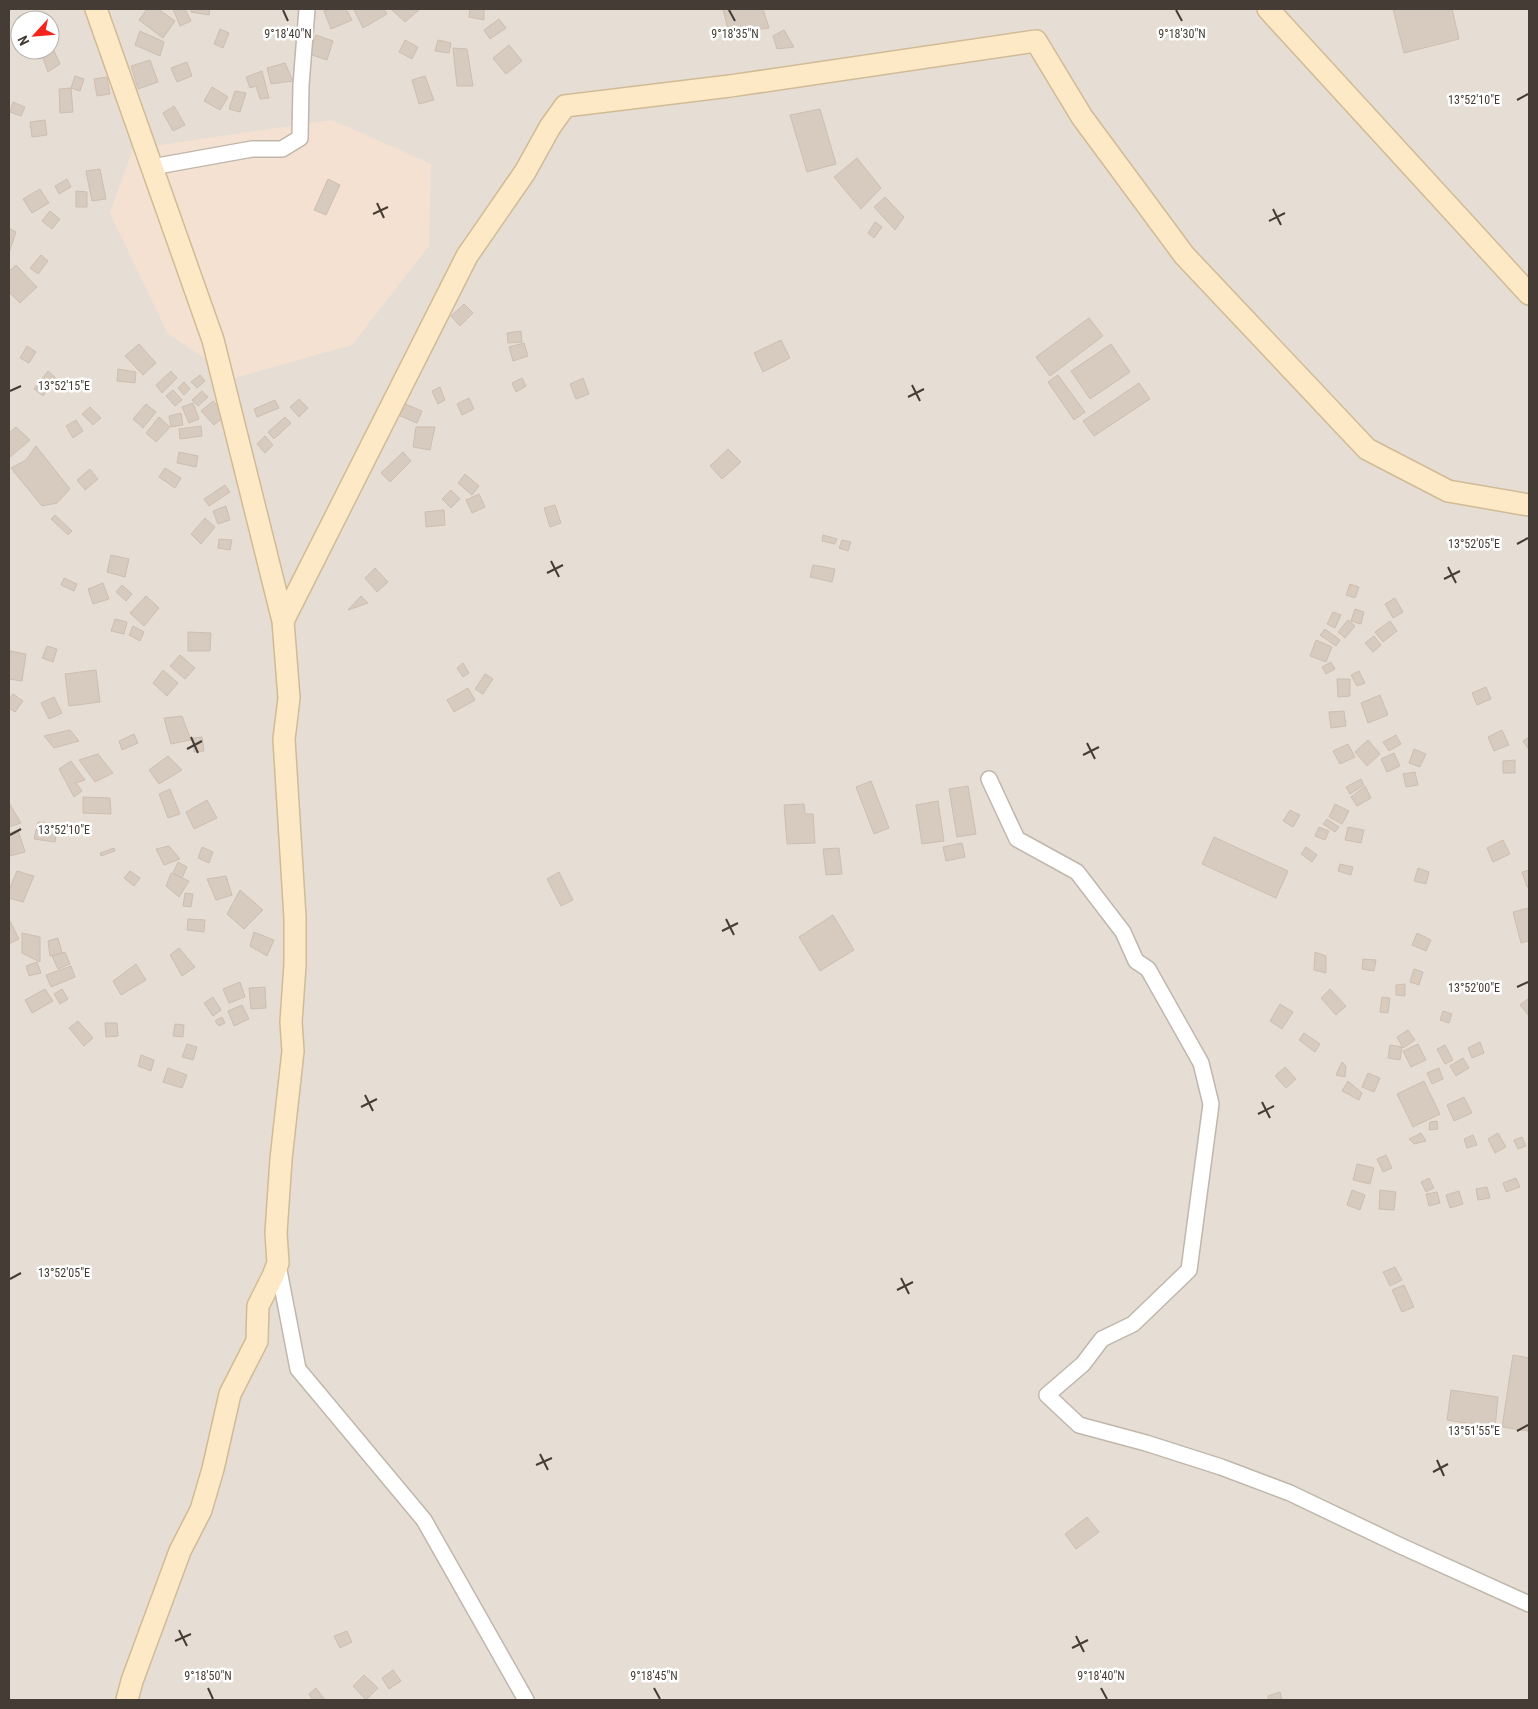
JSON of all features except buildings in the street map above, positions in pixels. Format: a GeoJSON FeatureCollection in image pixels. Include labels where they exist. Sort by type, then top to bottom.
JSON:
{"type":"FeatureCollection","features":[{"type":"Feature","properties":{"kind":"main road"},"geometry":{"type":"LineString","coordinates":[[96,9],[213,340],[284,621],[289,698],[284,739],[295,918],[295,965],[291,1022],[293,1051],[281,1159],[277,1224],[278,1263],[258,1306],[257,1341],[230,1394],[214,1470],[201,1510],[180,1550],[132,1681],[127,1700]]}},
{"type":"Feature","properties":{"kind":"main road"},"geometry":{"type":"LineString","coordinates":[[1268,9],[1529,294]]}},
{"type":"Feature","properties":{"kind":"main road"},"geometry":{"type":"LineString","coordinates":[[284,621],[467,256],[525,172],[550,127],[566,106],[730,86],[1036,41],[1082,117],[1184,255],[1367,449],[1448,491],[1529,505]]}},
{"type":"Feature","properties":{"kind":"street"},"geometry":{"type":"LineString","coordinates":[[152,167],[252,149],[282,149],[300,138],[301,85],[307,9]]}},
{"type":"Feature","properties":{"kind":"street"},"geometry":{"type":"LineString","coordinates":[[989,780],[1017,839],[1077,872],[1123,932],[1136,961],[1148,969],[1201,1063],[1211,1104],[1189,1270],[1134,1324],[1102,1338],[1083,1364],[1047,1395],[1079,1425],[1146,1443],[1290,1493],[1529,1604]]}},
{"type":"Feature","properties":{"kind":"street"},"geometry":{"type":"LineString","coordinates":[[278,1263],[298,1369],[424,1520],[526,1700]]}},
{"type":"Feature","properties":{"kind":"shaded area"},"geometry":{"type":"Polygon","coordinates":[[[9,9],[1529,9],[1529,1700],[9,1700],[9,9]]]}},
{"type":"Feature","properties":{"kind":"shaded area"},"geometry":{"type":"Polygon","coordinates":[[[332,120],[431,164],[429,246],[352,345],[234,378],[168,334],[110,213],[133,149],[332,120]]]}}]}
